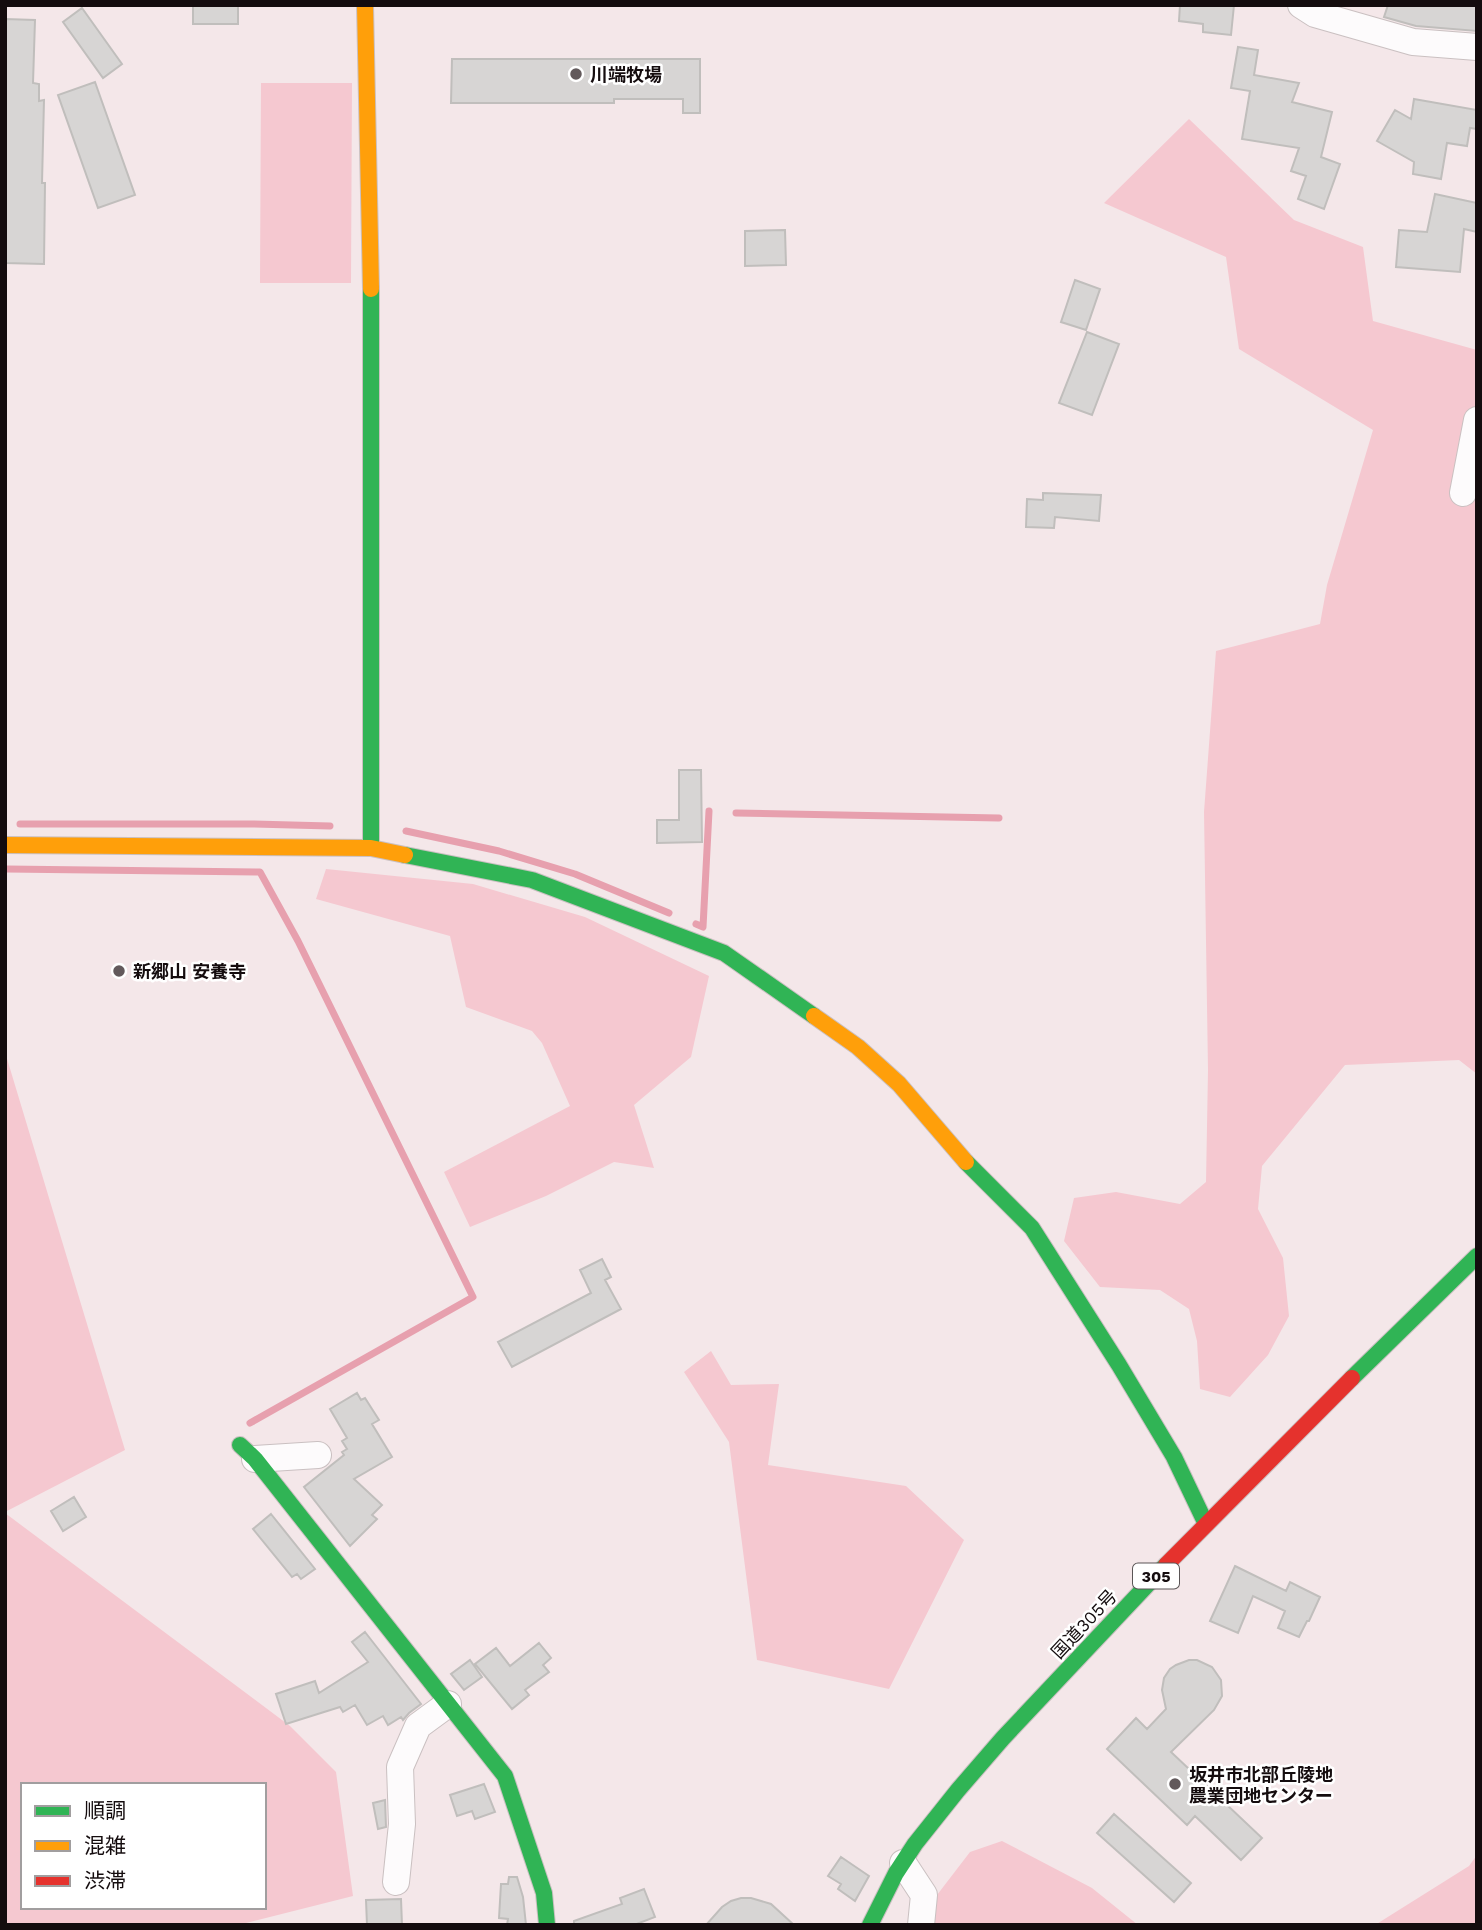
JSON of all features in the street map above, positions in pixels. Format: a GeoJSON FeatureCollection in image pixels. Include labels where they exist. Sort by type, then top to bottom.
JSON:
{"type":"FeatureCollection","features":[{"type":"Feature","properties":{"kind":"main road"},"geometry":{"type":"LineString","coordinates":[[365,5],[369,125],[372,522],[371,848]]}},
{"type":"Feature","properties":{"kind":"main road"},"geometry":{"type":"LineString","coordinates":[[5,845],[371,848],[532,880],[724,953],[858,1047],[899,1084],[976,1173],[1032,1228],[1174,1457],[1206,1524]]}},
{"type":"Feature","properties":{"kind":"main road","name":"国道305号"},"geometry":{"type":"LineString","coordinates":[[870,1925],[896,1873],[944,1806],[1111,1623],[1206,1524],[1477,1256]]}},
{"type":"Feature","properties":{"kind":"main road"},"geometry":{"type":"LineString","coordinates":[[247,1452],[505,1776],[544,1893],[547,1925]]}},
{"type":"Feature","properties":{"kind":"street"},"geometry":{"type":"LineString","coordinates":[[1301,5],[1315,14],[1413,42],[1477,47]]}},
{"type":"Feature","properties":{"kind":"street"},"geometry":{"type":"LineString","coordinates":[[1477,420],[1463,494],[1477,470]]}},
{"type":"Feature","properties":{"kind":"street"},"geometry":{"type":"LineString","coordinates":[[247,1452],[318,1455]]}},
{"type":"Feature","properties":{"kind":"street"},"geometry":{"type":"LineString","coordinates":[[396,1882],[402,1824],[400,1767],[418,1726],[448,1704]]}},
{"type":"Feature","properties":{"kind":"street"},"geometry":{"type":"LineString","coordinates":[[903,1863],[924,1895],[921,1925]]}},
{"type":"Feature","properties":{"kind":"shaded area"},"geometry":{"type":"Polygon","coordinates":[[[261,83],[352,83],[351,283],[260,283],[261,83]]]}},
{"type":"Feature","properties":{"kind":"shaded area"},"geometry":{"type":"Polygon","coordinates":[[[1189,119],[1294,220],[1363,247],[1373,321],[1477,350],[1477,1074],[1459,1060],[1345,1065],[1262,1166],[1258,1209],[1283,1258],[1289,1316],[1268,1355],[1230,1397],[1200,1389],[1197,1341],[1189,1309],[1160,1290],[1100,1287],[1064,1241],[1074,1198],[1116,1192],[1180,1204],[1206,1182],[1208,1070],[1204,812],[1216,651],[1320,624],[1327,585],[1373,430],[1239,349],[1226,257],[1104,203],[1189,119]]]}},
{"type":"Feature","properties":{"kind":"shaded area"},"geometry":{"type":"Polygon","coordinates":[[[326,869],[473,884],[585,917],[709,976],[691,1057],[634,1105],[654,1168],[614,1162],[546,1196],[470,1227],[444,1172],[570,1106],[542,1043],[532,1031],[466,1007],[450,936],[316,899],[326,869]]]}},
{"type":"Feature","properties":{"kind":"shaded area"},"geometry":{"type":"Polygon","coordinates":[[[5,1052],[125,1450],[5,1512],[5,1052]]]}},
{"type":"Feature","properties":{"kind":"shaded area"},"geometry":{"type":"Polygon","coordinates":[[[711,1351],[731,1385],[779,1384],[768,1465],[906,1486],[964,1540],[889,1689],[757,1660],[729,1442],[684,1372],[711,1351]]]}},
{"type":"Feature","properties":{"kind":"shaded area"},"geometry":{"type":"Polygon","coordinates":[[[5,1513],[290,1726],[336,1772],[353,1896],[238,1925],[5,1925],[5,1513]]]}},
{"type":"Feature","properties":{"kind":"shaded area"},"geometry":{"type":"Polygon","coordinates":[[[1002,1841],[1092,1888],[1138,1925],[914,1925],[970,1852],[1002,1841]]]}},
{"type":"Feature","properties":{"kind":"shaded area"},"geometry":{"type":"Polygon","coordinates":[[[1477,1855],[1477,1925],[1375,1925],[1469,1866],[1477,1855]]]}},
{"type":"Feature","properties":{"kind":"building"},"geometry":{"type":"Polygon","coordinates":[[[193,5],[238,5],[238,24],[193,24],[193,5]]]}},
{"type":"Feature","properties":{"kind":"building"},"geometry":{"type":"Polygon","coordinates":[[[1180,5],[1234,5],[1231,35],[1203,32],[1203,24],[1179,21],[1180,5]]]}},
{"type":"Feature","properties":{"kind":"building"},"geometry":{"type":"Polygon","coordinates":[[[1388,5],[1477,5],[1477,31],[1416,26],[1384,17],[1388,5]]]}},
{"type":"Feature","properties":{"kind":"building"},"geometry":{"type":"Polygon","coordinates":[[[82,8],[122,64],[103,78],[63,22],[82,8]]]}},
{"type":"Feature","properties":{"kind":"building"},"geometry":{"type":"Polygon","coordinates":[[[5,19],[35,20],[33,83],[39,84],[39,101],[44,100],[44,264],[5,263],[5,19]]]}},
{"type":"Feature","properties":{"kind":"building"},"geometry":{"type":"Polygon","coordinates":[[[1238,47],[1258,50],[1254,75],[1299,83],[1292,102],[1332,112],[1321,157],[1340,164],[1324,209],[1298,199],[1306,176],[1291,171],[1299,148],[1242,139],[1250,91],[1231,88],[1238,47]]]}},
{"type":"Feature","properties":{"kind":"building","name":"川端牧場"},"geometry":{"type":"Polygon","coordinates":[[[452,59],[700,59],[700,113],[683,113],[683,99],[614,99],[614,103],[451,103],[452,59]]]}},
{"type":"Feature","properties":{"kind":"building"},"geometry":{"type":"Polygon","coordinates":[[[95,82],[135,195],[98,208],[58,95],[95,82]]]}},
{"type":"Feature","properties":{"kind":"building"},"geometry":{"type":"Polygon","coordinates":[[[1414,99],[1477,110],[1477,129],[1470,128],[1467,146],[1447,143],[1441,179],[1413,174],[1414,162],[1377,141],[1395,110],[1411,119],[1414,99]]]}},
{"type":"Feature","properties":{"kind":"building"},"geometry":{"type":"Polygon","coordinates":[[[1435,194],[1477,203],[1477,232],[1464,229],[1460,272],[1396,267],[1399,230],[1427,232],[1435,194]]]}},
{"type":"Feature","properties":{"kind":"building"},"geometry":{"type":"Polygon","coordinates":[[[785,230],[786,265],[745,266],[745,231],[785,230]]]}},
{"type":"Feature","properties":{"kind":"building"},"geometry":{"type":"Polygon","coordinates":[[[1075,280],[1100,289],[1086,330],[1061,322],[1075,280]]]}},
{"type":"Feature","properties":{"kind":"building"},"geometry":{"type":"Polygon","coordinates":[[[1087,332],[1119,344],[1092,415],[1059,403],[1087,332]]]}},
{"type":"Feature","properties":{"kind":"building"},"geometry":{"type":"Polygon","coordinates":[[[1043,493],[1101,495],[1099,521],[1055,517],[1054,528],[1026,527],[1027,499],[1043,500],[1043,493]]]}},
{"type":"Feature","properties":{"kind":"building"},"geometry":{"type":"Polygon","coordinates":[[[679,770],[701,770],[702,842],[657,843],[657,820],[679,820],[679,770]]]}},
{"type":"Feature","properties":{"kind":"building"},"geometry":{"type":"Polygon","coordinates":[[[602,1259],[611,1277],[605,1280],[621,1309],[512,1367],[498,1342],[591,1293],[580,1270],[602,1259]]]}},
{"type":"Feature","properties":{"kind":"building"},"geometry":{"type":"Polygon","coordinates":[[[357,1393],[361,1400],[365,1398],[379,1420],[372,1424],[392,1457],[354,1479],[382,1505],[372,1515],[377,1519],[350,1546],[304,1487],[344,1455],[342,1452],[347,1449],[342,1441],[347,1438],[330,1409],[357,1393]]]}},
{"type":"Feature","properties":{"kind":"building"},"geometry":{"type":"Polygon","coordinates":[[[74,1497],[86,1517],[63,1531],[51,1511],[74,1497]]]}},
{"type":"Feature","properties":{"kind":"building"},"geometry":{"type":"Polygon","coordinates":[[[271,1514],[315,1569],[301,1579],[297,1574],[292,1577],[253,1529],[271,1514]]]}},
{"type":"Feature","properties":{"kind":"building"},"geometry":{"type":"Polygon","coordinates":[[[1235,1566],[1286,1591],[1290,1582],[1320,1597],[1299,1637],[1278,1628],[1285,1611],[1253,1596],[1238,1633],[1210,1621],[1235,1566]]]}},
{"type":"Feature","properties":{"kind":"building"},"geometry":{"type":"Polygon","coordinates":[[[365,1632],[421,1704],[403,1720],[401,1717],[388,1725],[383,1716],[367,1725],[355,1705],[343,1712],[340,1707],[286,1724],[276,1694],[315,1681],[319,1693],[368,1662],[352,1642],[365,1632]]]}},
{"type":"Feature","properties":{"kind":"building"},"geometry":{"type":"Polygon","coordinates":[[[539,1643],[551,1658],[543,1665],[549,1672],[525,1690],[529,1695],[512,1709],[475,1664],[496,1648],[510,1666],[539,1643]]]}},
{"type":"Feature","properties":{"kind":"building"},"geometry":{"type":"Polygon","coordinates":[[[470,1660],[482,1677],[464,1690],[451,1674],[470,1660]]]}},
{"type":"Feature","properties":{"kind":"building","name":"坂井市北部丘陵地 農業団地センター"},"geometry":{"type":"Polygon","coordinates":[[[1189,1660],[1197,1660],[1212,1667],[1221,1680],[1222,1696],[1214,1710],[1171,1752],[1262,1838],[1241,1860],[1195,1816],[1187,1825],[1107,1749],[1136,1718],[1147,1729],[1166,1709],[1162,1690],[1164,1678],[1170,1669],[1189,1660]]]}},
{"type":"Feature","properties":{"kind":"building"},"geometry":{"type":"Polygon","coordinates":[[[484,1784],[495,1812],[475,1819],[472,1811],[457,1816],[450,1795],[484,1784]]]}},
{"type":"Feature","properties":{"kind":"building"},"geometry":{"type":"Polygon","coordinates":[[[385,1800],[386,1827],[378,1829],[373,1803],[385,1800]]]}},
{"type":"Feature","properties":{"kind":"building"},"geometry":{"type":"Polygon","coordinates":[[[1114,1814],[1191,1883],[1174,1902],[1097,1833],[1114,1814]]]}},
{"type":"Feature","properties":{"kind":"building"},"geometry":{"type":"Polygon","coordinates":[[[841,1857],[869,1876],[855,1901],[838,1889],[841,1884],[828,1876],[841,1857]]]}},
{"type":"Feature","properties":{"kind":"building"},"geometry":{"type":"Polygon","coordinates":[[[509,1877],[517,1877],[523,1897],[526,1925],[507,1925],[508,1919],[499,1918],[501,1884],[508,1884],[509,1877]]]}},
{"type":"Feature","properties":{"kind":"building"},"geometry":{"type":"Polygon","coordinates":[[[644,1889],[655,1917],[634,1925],[574,1925],[574,1921],[622,1904],[620,1898],[644,1889]]]}},
{"type":"Feature","properties":{"kind":"building"},"geometry":{"type":"Polygon","coordinates":[[[741,1898],[771,1904],[794,1925],[706,1925],[722,1907],[741,1898]]]}},
{"type":"Feature","properties":{"kind":"building"},"geometry":{"type":"Polygon","coordinates":[[[401,1899],[402,1925],[367,1925],[366,1900],[401,1899]]]}},
{"type":"Feature","properties":{"kind":"waterway"},"geometry":{"type":"LineString","coordinates":[[696,924],[703,927],[709,811]]}},
{"type":"Feature","properties":{"kind":"waterway"},"geometry":{"type":"LineString","coordinates":[[736,813],[999,818]]}},
{"type":"Feature","properties":{"kind":"waterway"},"geometry":{"type":"LineString","coordinates":[[20,824],[330,826]]}},
{"type":"Feature","properties":{"kind":"waterway"},"geometry":{"type":"LineString","coordinates":[[406,831],[499,851],[575,874],[669,913]]}},
{"type":"Feature","properties":{"kind":"waterway"},"geometry":{"type":"LineString","coordinates":[[7,869],[260,872],[298,941],[473,1297],[250,1423]]}},
{"type":"Feature","properties":{"kind":"traffic: fast"},"geometry":{"type":"LineString","coordinates":[[371,289],[371,848]]}},
{"type":"Feature","properties":{"kind":"traffic: fast"},"geometry":{"type":"LineString","coordinates":[[405,855],[532,880],[724,953],[814,1016]]}},
{"type":"Feature","properties":{"kind":"traffic: fast"},"geometry":{"type":"LineString","coordinates":[[966,1162],[1032,1228],[1174,1457],[1206,1524]]}},
{"type":"Feature","properties":{"kind":"traffic: fast"},"geometry":{"type":"LineString","coordinates":[[1352,1378],[1477,1256]]}},
{"type":"Feature","properties":{"kind":"traffic: fast"},"geometry":{"type":"LineString","coordinates":[[240,1445],[255,1459],[505,1776],[544,1893],[547,1925]]}},
{"type":"Feature","properties":{"kind":"traffic: fast"},"geometry":{"type":"LineString","coordinates":[[870,1925],[896,1873],[915,1844],[958,1790],[1003,1738],[1166,1565]]}},
{"type":"Feature","properties":{"kind":"traffic: slow"},"geometry":{"type":"LineString","coordinates":[[365,5],[371,289]]}},
{"type":"Feature","properties":{"kind":"traffic: slow"},"geometry":{"type":"LineString","coordinates":[[5,845],[371,848],[405,855]]}},
{"type":"Feature","properties":{"kind":"traffic: slow"},"geometry":{"type":"LineString","coordinates":[[814,1016],[858,1047],[899,1084],[966,1162]]}},
{"type":"Feature","properties":{"kind":"traffic: jam"},"geometry":{"type":"LineString","coordinates":[[1166,1565],[1352,1378]]}},
{"type":"Feature","properties":{"kind":"place","name":"川端牧場"},"geometry":{"type":"Point","coordinates":[576,74]}},
{"type":"Feature","properties":{"kind":"place","name":"新郷山 安養寺"},"geometry":{"type":"Point","coordinates":[119,971]}},
{"type":"Feature","properties":{"kind":"place","name":"坂井市北部丘陵地 農業団地センター"},"geometry":{"type":"Point","coordinates":[1175,1784]}}]}
